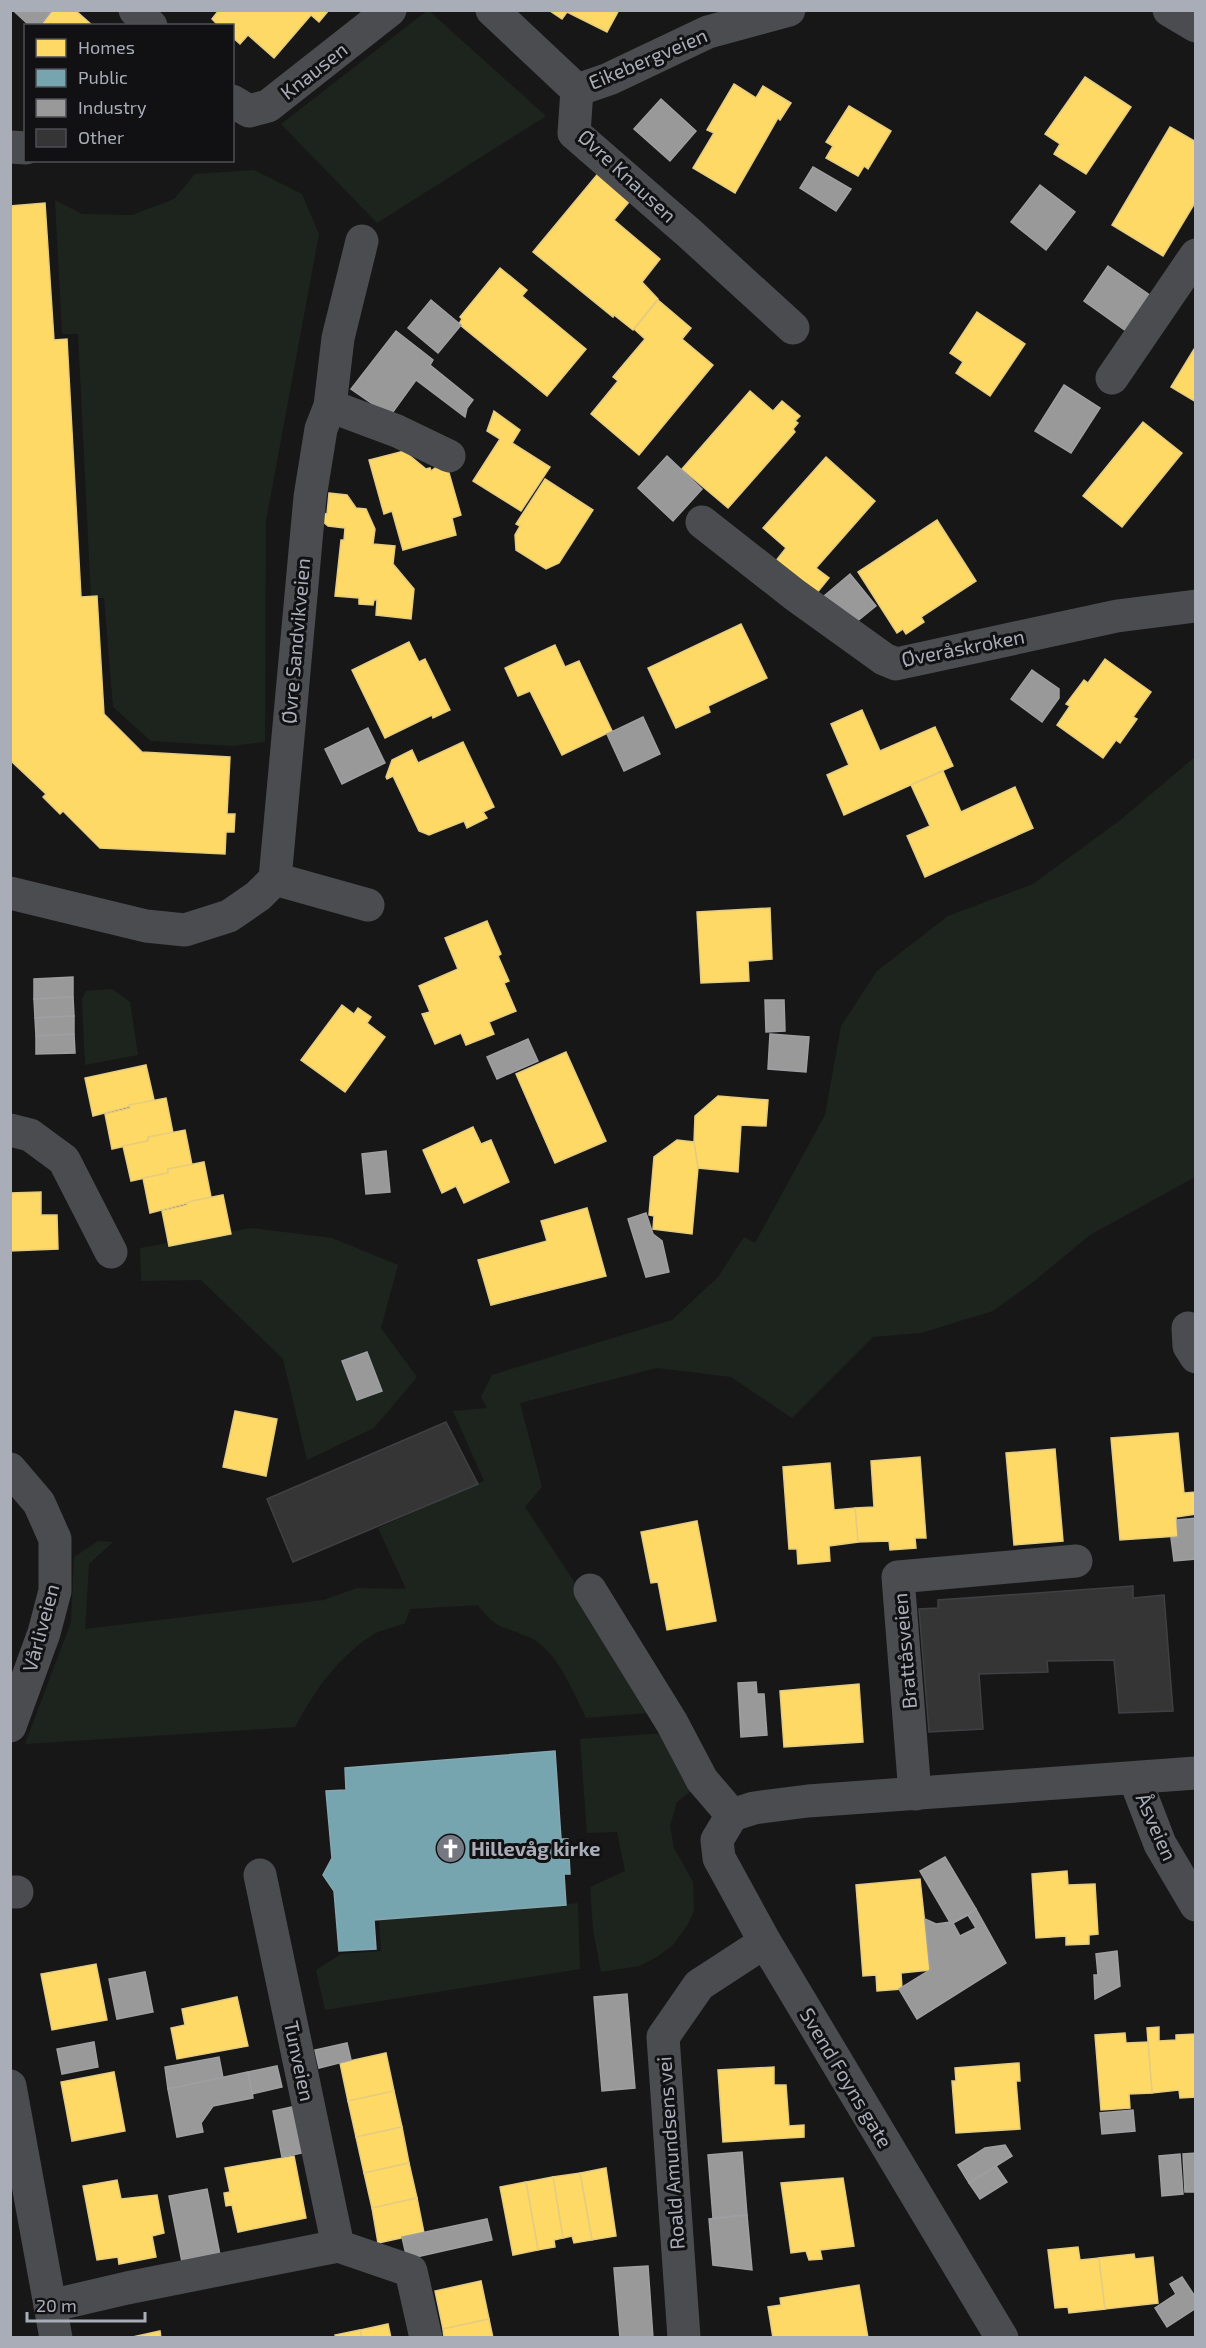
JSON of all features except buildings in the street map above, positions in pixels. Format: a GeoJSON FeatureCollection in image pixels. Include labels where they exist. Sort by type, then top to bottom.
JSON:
{"type":"FeatureCollection","features":[{"type":"Feature","properties":{"kind":"street"},"geometry":{"type":"LineString","coordinates":[[135,10],[149,24]]}},
{"type":"Feature","properties":{"kind":"street","name":"Knausen"},"geometry":{"type":"LineString","coordinates":[[234,102],[249,111],[268,106],[390,10]]}},
{"type":"Feature","properties":{"kind":"street"},"geometry":{"type":"LineString","coordinates":[[492,10],[577,90]]}},
{"type":"Feature","properties":{"kind":"street","name":"Eikebergveien"},"geometry":{"type":"LineString","coordinates":[[577,90],[609,79],[708,32],[789,10]]}},
{"type":"Feature","properties":{"kind":"street"},"geometry":{"type":"LineString","coordinates":[[1169,10],[1196,26]]}},
{"type":"Feature","properties":{"kind":"street","name":"Øvre Knausen"},"geometry":{"type":"LineString","coordinates":[[577,90],[574,133],[793,328]]}},
{"type":"Feature","properties":{"kind":"street","name":"Øvre Sandvikveien"},"geometry":{"type":"LineString","coordinates":[[275,879],[310,497],[321,429],[330,406],[338,338],[362,241]]}},
{"type":"Feature","properties":{"kind":"street"},"geometry":{"type":"LineString","coordinates":[[1112,378],[1196,255]]}},
{"type":"Feature","properties":{"kind":"street"},"geometry":{"type":"LineString","coordinates":[[330,406],[397,430],[449,456]]}},
{"type":"Feature","properties":{"kind":"street","name":"Øveråskroken"},"geometry":{"type":"LineString","coordinates":[[702,522],[795,595],[884,659],[896,664],[1117,616],[1196,606]]}},
{"type":"Feature","properties":{"kind":"street"},"geometry":{"type":"LineString","coordinates":[[10,893],[146,926],[185,930],[229,916],[258,896],[275,879],[368,905]]}},
{"type":"Feature","properties":{"kind":"street"},"geometry":{"type":"LineString","coordinates":[[10,1130],[30,1134],[64,1160],[111,1252]]}},
{"type":"Feature","properties":{"kind":"street","name":"Vårliveien"},"geometry":{"type":"LineString","coordinates":[[10,1469],[39,1503],[56,1539],[55,1591],[44,1633],[10,1726]]}},
{"type":"Feature","properties":{"kind":"street","name":"Brattåsveien"},"geometry":{"type":"LineString","coordinates":[[915,1794],[898,1577],[1076,1561]]}},
{"type":"Feature","properties":{"kind":"street"},"geometry":{"type":"LineString","coordinates":[[590,1590],[672,1723],[702,1780],[732,1815],[754,1808],[808,1801],[1196,1773]]}},
{"type":"Feature","properties":{"kind":"street","name":"Åsveien"},"geometry":{"type":"LineString","coordinates":[[1136,1779],[1160,1844],[1196,1905]]}},
{"type":"Feature","properties":{"kind":"street","name":"Svend Foyns gate"},"geometry":{"type":"LineString","coordinates":[[732,1815],[723,1826],[717,1840],[718,1858],[765,1942],[1002,2337]]}},
{"type":"Feature","properties":{"kind":"street","name":"Tunveien"},"geometry":{"type":"LineString","coordinates":[[260,1875],[338,2246]]}},
{"type":"Feature","properties":{"kind":"street","name":"Roald Amundsens vei"},"geometry":{"type":"LineString","coordinates":[[684,2337],[663,2037],[699,1985],[765,1942]]}},
{"type":"Feature","properties":{"kind":"street"},"geometry":{"type":"LineString","coordinates":[[10,2086],[56,2337]]}},
{"type":"Feature","properties":{"kind":"street"},"geometry":{"type":"LineString","coordinates":[[50,2306],[338,2246],[411,2271],[426,2337]]}},
{"type":"Feature","properties":{"kind":"shaded area"},"geometry":{"type":"Polygon","coordinates":[[[428,10],[546,116],[377,223],[281,124],[428,10]]]}},
{"type":"Feature","properties":{"kind":"shaded area"},"geometry":{"type":"Polygon","coordinates":[[[254,170],[302,194],[319,234],[266,521],[265,742],[232,746],[151,741],[113,707],[104,598],[91,598],[78,334],[62,334],[55,200],[82,214],[132,215],[174,199],[195,174],[254,170]]]}},
{"type":"Feature","properties":{"kind":"shaded area"},"geometry":{"type":"Polygon","coordinates":[[[1195,757],[1195,1177],[1090,1235],[1033,1282],[993,1311],[921,1333],[873,1337],[792,1418],[731,1377],[657,1368],[520,1403],[542,1487],[525,1507],[660,1712],[586,1718],[564,1673],[549,1652],[531,1638],[496,1624],[478,1605],[410,1609],[405,1623],[374,1634],[339,1664],[310,1700],[295,1727],[25,1744],[71,1622],[74,1557],[98,1541],[113,1542],[89,1564],[85,1629],[324,1600],[357,1588],[406,1589],[378,1528],[484,1481],[453,1411],[487,1408],[481,1397],[492,1375],[672,1320],[718,1277],[744,1237],[755,1243],[825,1115],[841,1026],[877,971],[948,916],[1033,884],[1119,821],[1195,757]]]}},
{"type":"Feature","properties":{"kind":"shaded area"},"geometry":{"type":"Polygon","coordinates":[[[112,989],[130,1002],[138,1055],[85,1065],[82,999],[86,991],[112,989]]]}},
{"type":"Feature","properties":{"kind":"shaded area"},"geometry":{"type":"Polygon","coordinates":[[[251,1228],[332,1238],[398,1265],[381,1328],[417,1377],[374,1428],[307,1460],[283,1359],[201,1280],[141,1281],[140,1248],[251,1228]]]}},
{"type":"Feature","properties":{"kind":"shaded area"},"geometry":{"type":"Polygon","coordinates":[[[666,1733],[697,1786],[677,1802],[670,1826],[674,1848],[693,1882],[694,1911],[673,1945],[657,1957],[639,1966],[601,1972],[593,1929],[590,1887],[625,1871],[617,1832],[587,1833],[580,1739],[666,1733]]]}},
{"type":"Feature","properties":{"kind":"shaded area"},"geometry":{"type":"Polygon","coordinates":[[[578,1903],[580,1969],[325,2010],[316,1970],[341,1954],[381,1951],[379,1920],[578,1903]]]}},
{"type":"Feature","properties":{"kind":"place","name":"Hillevåg kirke"},"geometry":{"type":"Point","coordinates":[450,1849]}}]}
